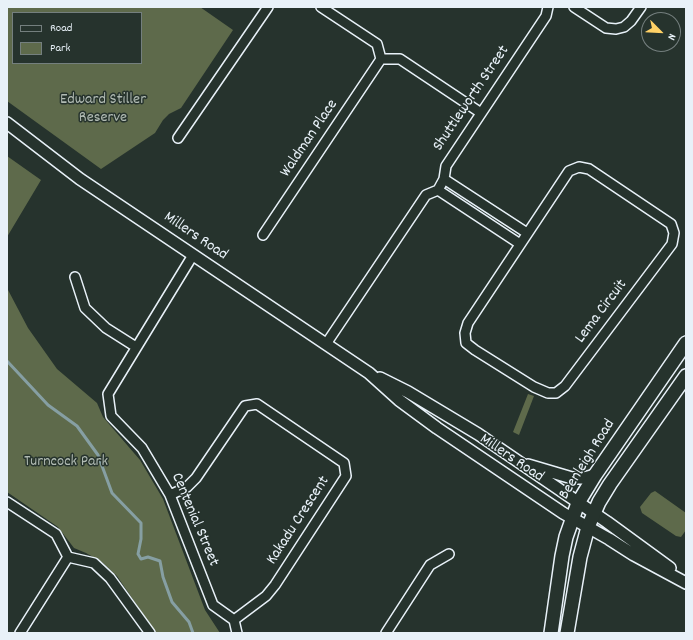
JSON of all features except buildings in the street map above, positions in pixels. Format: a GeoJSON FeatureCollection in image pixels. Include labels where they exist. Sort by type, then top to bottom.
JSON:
{"type":"FeatureCollection","features":[{"type":"Feature","properties":{"kind":"main road","name":"Beenleigh Road"},"geometry":{"type":"LineString","coordinates":[[551,633],[562,556],[578,503],[595,475],[686,343]]}},
{"type":"Feature","properties":{"kind":"main road","name":"Beenleigh Road"},"geometry":{"type":"LineString","coordinates":[[567,633],[580,557],[588,527],[594,514],[610,484],[686,376]]}},
{"type":"Feature","properties":{"kind":"street"},"geometry":{"type":"LineString","coordinates":[[178,138],[268,7]]}},
{"type":"Feature","properties":{"kind":"street"},"geometry":{"type":"LineString","coordinates":[[321,7],[377,44],[381,59],[400,59],[481,113]]}},
{"type":"Feature","properties":{"kind":"street","name":"Shuttleworth Street"},"geometry":{"type":"LineString","coordinates":[[326,344],[426,194],[438,190],[444,179],[446,166],[546,16],[548,7]]}},
{"type":"Feature","properties":{"kind":"street"},"geometry":{"type":"LineString","coordinates":[[574,7],[606,28],[616,29],[631,21],[640,7]]}},
{"type":"Feature","properties":{"kind":"street","name":"Waldman Place"},"geometry":{"type":"LineString","coordinates":[[263,235],[381,59]]}},
{"type":"Feature","properties":{"kind":"street","name":"Millers Road"},"geometry":{"type":"LineString","coordinates":[[7,123],[80,179],[368,373],[399,400],[437,428],[573,518],[634,555],[686,583]]}},
{"type":"Feature","properties":{"kind":"street","name":"Lema Circuit"},"geometry":{"type":"LineString","coordinates":[[579,167],[589,169],[671,224],[674,233],[672,244],[566,386],[556,393],[548,393],[534,387],[474,350],[466,342],[465,333],[468,323],[527,233],[570,171],[579,167]]}},
{"type":"Feature","properties":{"kind":"street"},"geometry":{"type":"LineString","coordinates":[[444,179],[527,233]]}},
{"type":"Feature","properties":{"kind":"street"},"geometry":{"type":"LineString","coordinates":[[438,190],[520,244]]}},
{"type":"Feature","properties":{"kind":"street","name":"Centenial Street"},"geometry":{"type":"LineString","coordinates":[[193,255],[108,394],[111,416],[142,448],[170,495],[213,605],[234,620]]}},
{"type":"Feature","properties":{"kind":"street"},"geometry":{"type":"LineString","coordinates":[[75,277],[86,308],[106,328],[136,347]]}},
{"type":"Feature","properties":{"kind":"street","name":"Millers Road"},"geometry":{"type":"LineString","coordinates":[[368,373],[408,392],[478,434],[686,580]]}},
{"type":"Feature","properties":{"kind":"street","name":"Kakadu Crescent"},"geometry":{"type":"LineString","coordinates":[[170,495],[187,487],[196,478],[245,406],[257,404],[344,463],[346,476],[275,585],[266,596],[234,620]]}},
{"type":"Feature","properties":{"kind":"street"},"geometry":{"type":"LineString","coordinates":[[518,462],[572,478],[584,478],[595,475]]}},
{"type":"Feature","properties":{"kind":"street"},"geometry":{"type":"LineString","coordinates":[[7,502],[56,534],[68,557],[94,563],[110,578],[150,633]]}},
{"type":"Feature","properties":{"kind":"street"},"geometry":{"type":"LineString","coordinates":[[386,633],[430,566],[449,554]]}},
{"type":"Feature","properties":{"kind":"street"},"geometry":{"type":"LineString","coordinates":[[20,633],[68,557]]}},
{"type":"Feature","properties":{"kind":"street"},"geometry":{"type":"LineString","coordinates":[[234,620],[237,633]]}},
{"type":"Feature","properties":{"kind":"green space","name":"Edward Stiller Reserve"},"geometry":{"type":"Polygon","coordinates":[[[7,7],[200,7],[233,30],[181,108],[169,114],[163,120],[155,133],[101,169],[7,101],[7,7]]]}},
{"type":"Feature","properties":{"kind":"green space"},"geometry":{"type":"Polygon","coordinates":[[[7,156],[41,180],[7,237],[7,156]]]}},
{"type":"Feature","properties":{"kind":"green space","name":"Turncock Park"},"geometry":{"type":"Polygon","coordinates":[[[7,288],[28,328],[57,369],[97,403],[103,417],[140,460],[163,499],[205,610],[220,633],[156,633],[117,576],[102,562],[74,548],[58,527],[7,492],[7,288]]]}},
{"type":"Feature","properties":{"kind":"green space"},"geometry":{"type":"Polygon","coordinates":[[[528,394],[534,396],[519,435],[513,432],[528,394]]]}},
{"type":"Feature","properties":{"kind":"green space"},"geometry":{"type":"Polygon","coordinates":[[[655,491],[686,513],[686,530],[681,537],[676,536],[642,513],[640,507],[651,493],[655,491]]]}},
{"type":"Feature","properties":{"kind":"waterway"},"geometry":{"type":"LineString","coordinates":[[7,361],[48,405],[77,426],[98,455],[112,493],[141,523],[141,539],[138,554],[141,559],[148,557],[160,561],[163,577],[172,602],[189,622],[193,633]]}}]}
